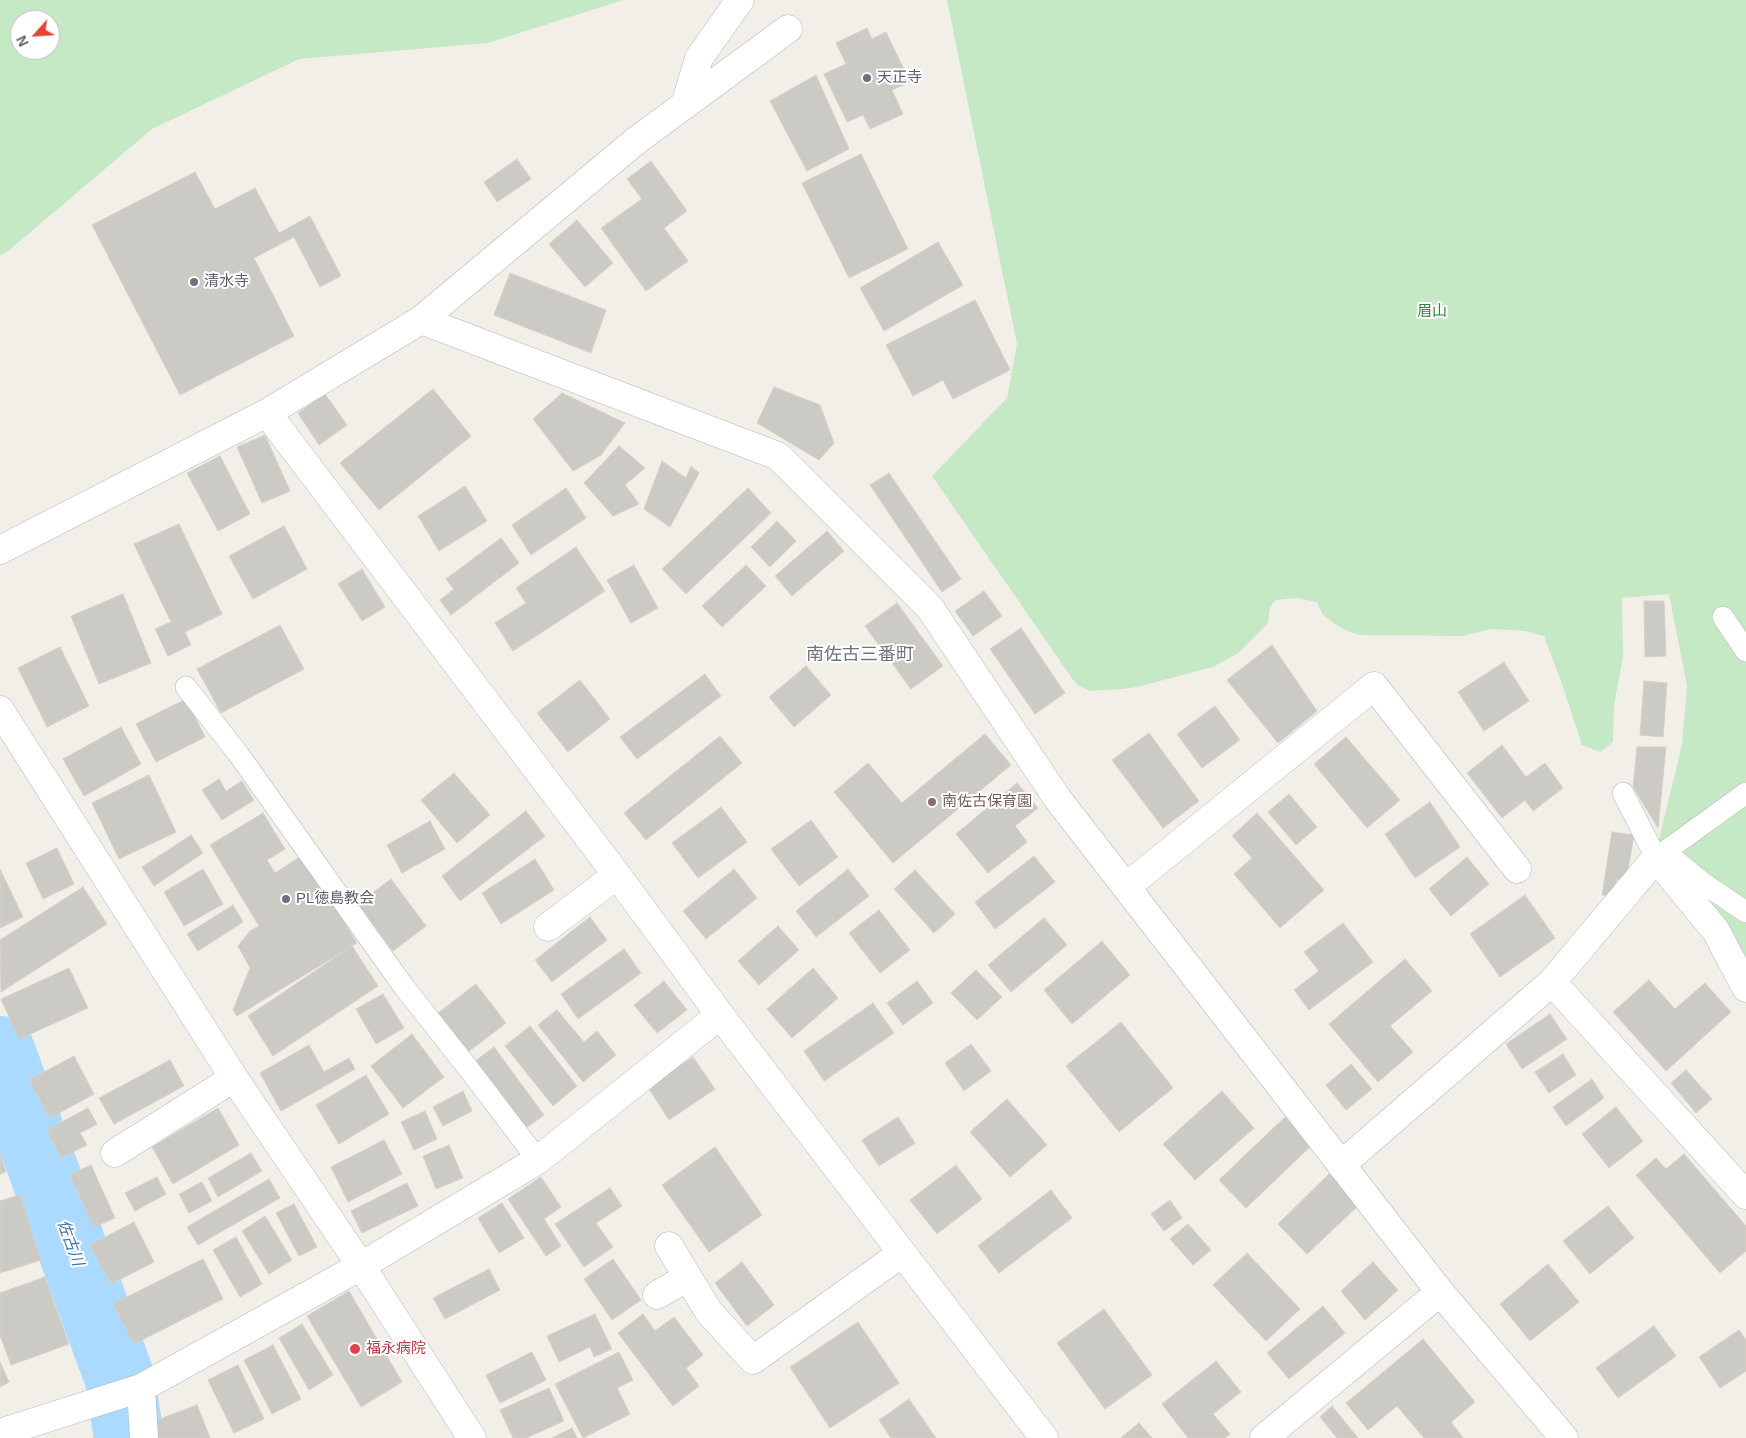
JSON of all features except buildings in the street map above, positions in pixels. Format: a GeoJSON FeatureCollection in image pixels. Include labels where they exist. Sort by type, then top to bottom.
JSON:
{"type":"FeatureCollection","features":[{"type":"Feature","properties":{"kind":"street"},"geometry":{"type":"LineString","coordinates":[[685,105],[699,58],[740,0]]}},
{"type":"Feature","properties":{"kind":"street"},"geometry":{"type":"LineString","coordinates":[[0,550],[267,414],[421,320],[630,147],[788,29]]}},
{"type":"Feature","properties":{"kind":"street"},"geometry":{"type":"LineString","coordinates":[[421,320],[778,456],[930,608],[1056,798],[1440,1292],[1564,1438]]}},
{"type":"Feature","properties":{"kind":"street"},"geometry":{"type":"LineString","coordinates":[[267,414],[617,875],[720,1015],[1044,1438]]}},
{"type":"Feature","properties":{"kind":"street"},"geometry":{"type":"LineString","coordinates":[[1126,887],[1374,686],[1517,869]]}},
{"type":"Feature","properties":{"kind":"street"},"geometry":{"type":"LineString","coordinates":[[0,710],[234,1078],[361,1266],[467,1436]]}},
{"type":"Feature","properties":{"kind":"street"},"geometry":{"type":"LineString","coordinates":[[1341,1165],[1552,982],[1660,855],[1716,931],[1746,988]]}},
{"type":"Feature","properties":{"kind":"street"},"geometry":{"type":"LineString","coordinates":[[548,927],[617,875]]}},
{"type":"Feature","properties":{"kind":"street"},"geometry":{"type":"LineString","coordinates":[[1552,982],[1746,1195]]}},
{"type":"Feature","properties":{"kind":"street"},"geometry":{"type":"LineString","coordinates":[[0,1434],[137,1389],[361,1266],[538,1160],[720,1015]]}},
{"type":"Feature","properties":{"kind":"street"},"geometry":{"type":"LineString","coordinates":[[115,1154],[234,1078]]}},
{"type":"Feature","properties":{"kind":"street"},"geometry":{"type":"LineString","coordinates":[[669,1246],[709,1312],[752,1360],[902,1253]]}},
{"type":"Feature","properties":{"kind":"street"},"geometry":{"type":"LineString","coordinates":[[657,1295],[688,1277]]}},
{"type":"Feature","properties":{"kind":"street"},"geometry":{"type":"LineString","coordinates":[[1264,1438],[1440,1292]]}},
{"type":"Feature","properties":{"kind":"street"},"geometry":{"type":"LineString","coordinates":[[137,1389],[144,1438]]}},
{"type":"Feature","properties":{"kind":"lane"},"geometry":{"type":"LineString","coordinates":[[1723,617],[1746,651]]}},
{"type":"Feature","properties":{"kind":"lane"},"geometry":{"type":"LineString","coordinates":[[186,687],[239,755],[404,987],[538,1160]]}},
{"type":"Feature","properties":{"kind":"lane"},"geometry":{"type":"LineString","coordinates":[[1623,793],[1660,855],[1746,912]]}},
{"type":"Feature","properties":{"kind":"lane"},"geometry":{"type":"LineString","coordinates":[[1660,855],[1746,793]]}},
{"type":"Feature","properties":{"kind":"green space"},"geometry":{"type":"Polygon","coordinates":[[[0,0],[623,0],[488,43],[299,59],[152,129],[7,252],[0,255],[0,0]]]}},
{"type":"Feature","properties":{"kind":"green space","name":"眉山"},"geometry":{"type":"Polygon","coordinates":[[[947,0],[1746,0],[1746,965],[1658,843],[1682,745],[1687,686],[1669,594],[1622,598],[1623,657],[1614,705],[1613,742],[1600,752],[1582,745],[1544,636],[1525,631],[1491,629],[1462,636],[1359,635],[1341,628],[1323,615],[1317,602],[1297,598],[1275,600],[1270,608],[1268,623],[1238,653],[1213,667],[1141,686],[1122,689],[1089,691],[1076,684],[932,476],[1007,398],[1017,344],[947,0]]]}},
{"type":"Feature","properties":{"kind":"waterway","name":"佐古川"},"geometry":{"type":"LineString","coordinates":[[0,1051],[120,1379],[129,1438]]}},
{"type":"Feature","properties":{"kind":"place","name":"天正寺"},"geometry":{"type":"Point","coordinates":[867,78]}},
{"type":"Feature","properties":{"kind":"place","name":"清水寺"},"geometry":{"type":"Point","coordinates":[194,282]}},
{"type":"Feature","properties":{"kind":"place","name":"南佐古保育園"},"geometry":{"type":"Point","coordinates":[932,802]}},
{"type":"Feature","properties":{"kind":"place","name":"PL徳島教会"},"geometry":{"type":"Point","coordinates":[286,899]}},
{"type":"Feature","properties":{"kind":"place","name":"福永病院"},"geometry":{"type":"Point","coordinates":[355,1349]}},
{"type":"Feature","properties":{"kind":"district","name":"南佐古三番町"},"geometry":{"type":"Point","coordinates":[860,655]}}]}
